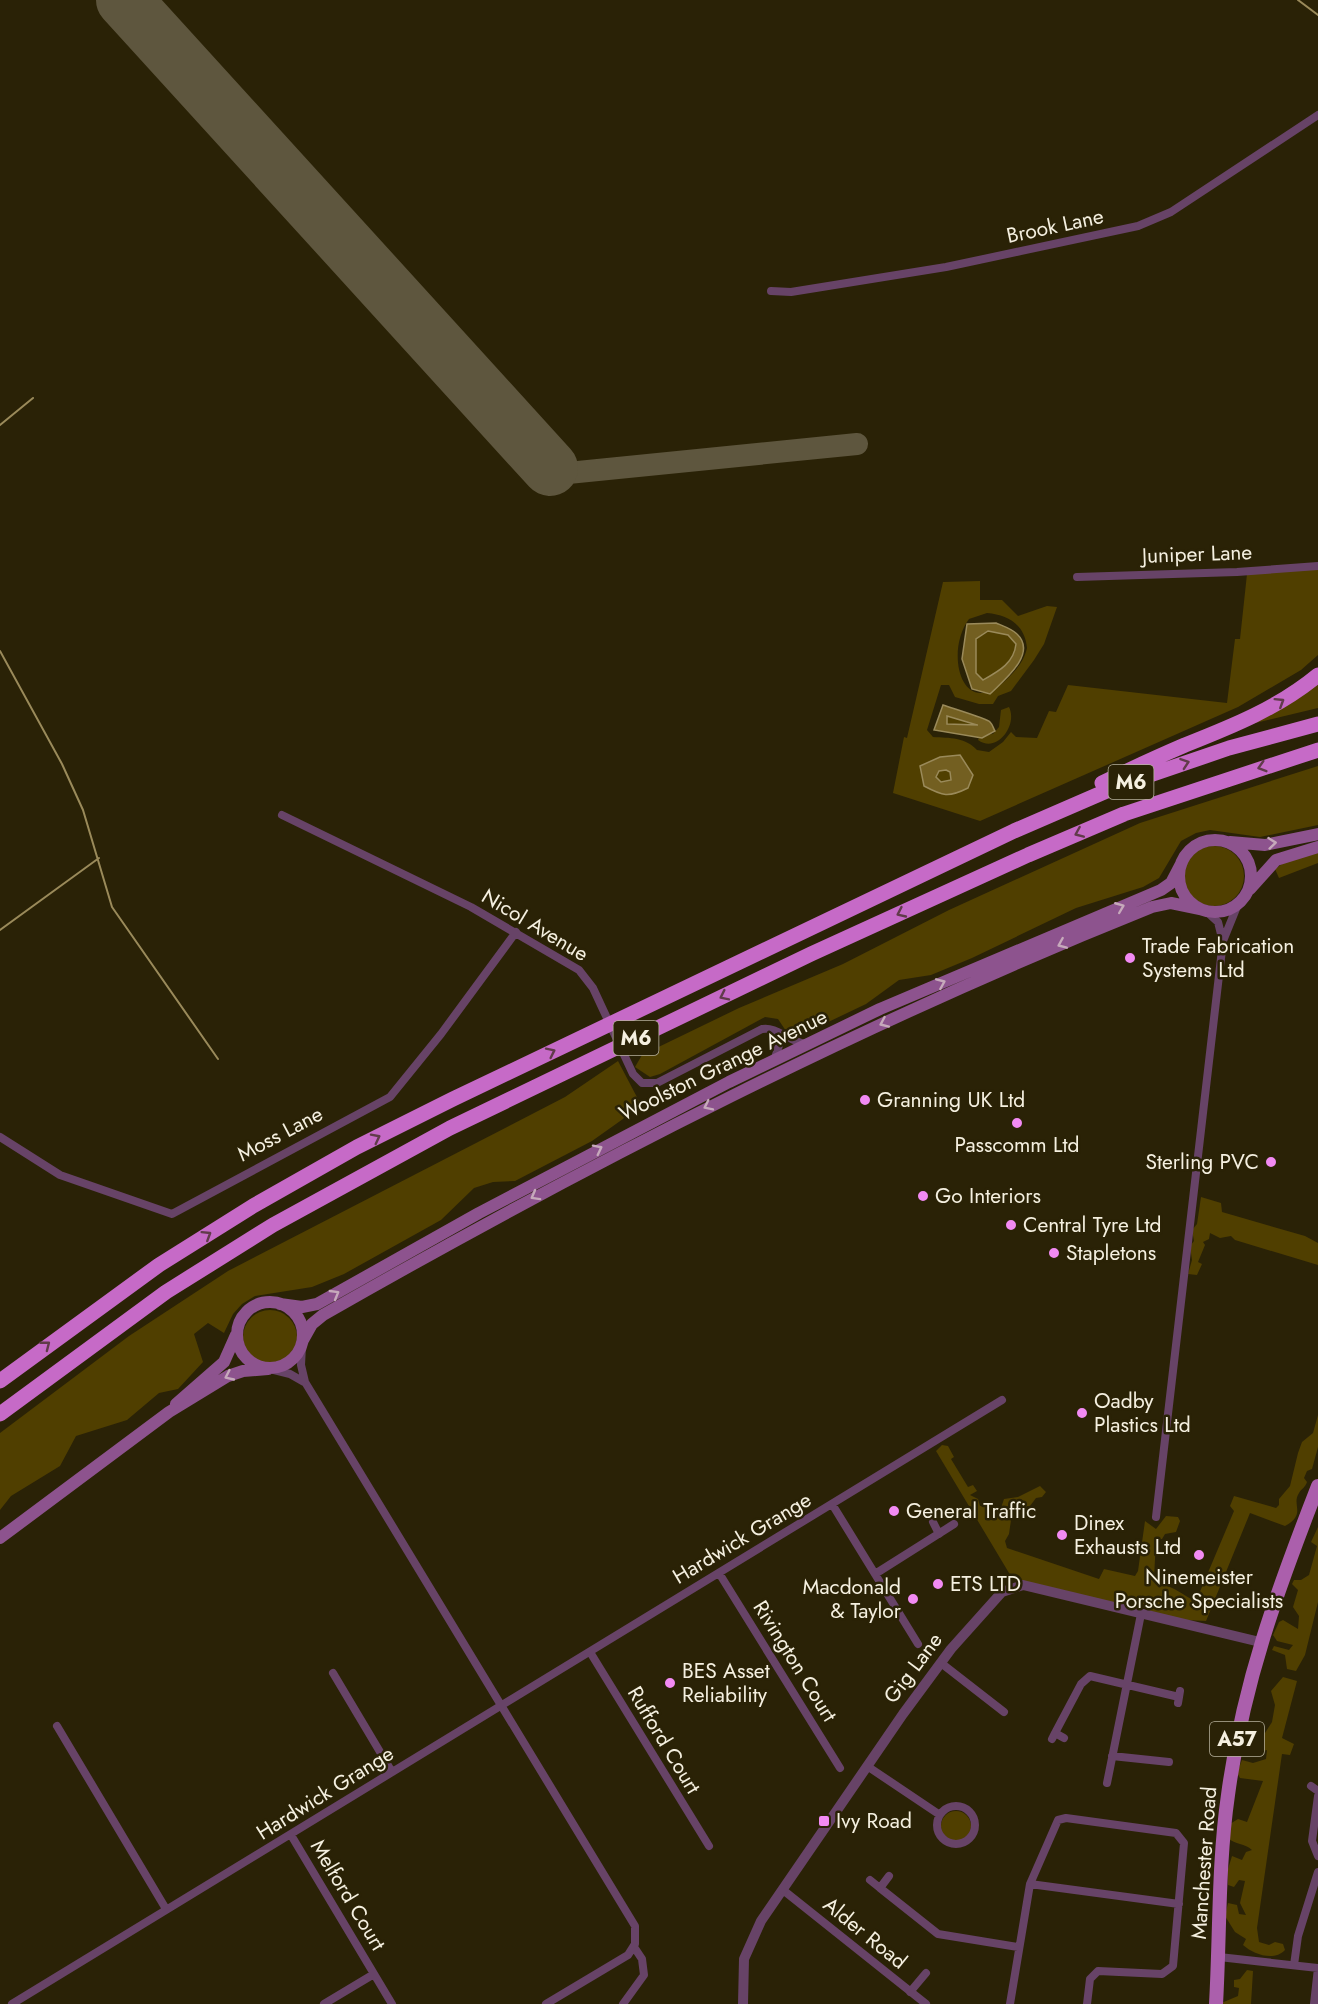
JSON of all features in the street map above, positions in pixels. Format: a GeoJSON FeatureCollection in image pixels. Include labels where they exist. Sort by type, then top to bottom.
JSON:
{"type":"FeatureCollection","features":[{"type":"Feature","properties":{"kind":"highway","name":"M6"},"geometry":{"type":"LineString","coordinates":[[1014,831],[1069,798],[1184,746],[1240,724],[1278,704],[1318,675]]}},
{"type":"Feature","properties":{"kind":"highway","name":"M6"},"geometry":{"type":"LineString","coordinates":[[0,1381],[159,1265],[253,1206],[357,1147],[1014,831],[1118,786],[1229,748],[1318,724]]}},
{"type":"Feature","properties":{"kind":"highway","name":"M6"},"geometry":{"type":"LineString","coordinates":[[0,1414],[166,1292],[273,1225],[450,1128],[811,954],[1028,855],[1124,814],[1245,772],[1318,750]]}},
{"type":"Feature","properties":{"kind":"main road"},"geometry":{"type":"LineString","coordinates":[[1318,834],[1265,844],[1208,840],[1200,843],[1186,854],[1182,862],[1179,873],[1184,894],[1203,910],[1223,911],[1241,901],[1263,872],[1276,860],[1318,847]]}},
{"type":"Feature","properties":{"kind":"main road"},"geometry":{"type":"LineString","coordinates":[[1226,841],[1236,846],[1249,865],[1249,888],[1241,901]]}},
{"type":"Feature","properties":{"kind":"main road","name":"Woolston Grange Avenue"},"geometry":{"type":"LineString","coordinates":[[280,1304],[302,1307],[324,1301],[580,1158],[808,1044],[890,1005],[1161,890],[1171,883],[1182,862]]}},
{"type":"Feature","properties":{"kind":"main road","name":"Woolston Grange Avenue"},"geometry":{"type":"LineString","coordinates":[[302,1343],[312,1324],[323,1315],[462,1236],[574,1175],[802,1060],[964,986],[1152,907],[1171,903],[1203,910]]}},
{"type":"Feature","properties":{"kind":"main road"},"geometry":{"type":"LineString","coordinates":[[0,1538],[169,1412],[228,1376],[243,1371],[269,1369],[290,1362],[302,1343],[303,1330],[296,1314],[280,1304],[256,1305],[244,1316],[224,1362],[188,1391],[169,1412]]}},
{"type":"Feature","properties":{"kind":"main road"},"geometry":{"type":"LineString","coordinates":[[238,1330],[242,1352],[258,1366],[269,1369]]}},
{"type":"Feature","properties":{"kind":"main road","name":"Manchester Road"},"geometry":{"type":"LineString","coordinates":[[1216,2004],[1227,1797],[1241,1717],[1260,1642],[1312,1516],[1318,1486]]}},
{"type":"Feature","properties":{"kind":"street","name":"Brook Lane"},"geometry":{"type":"LineString","coordinates":[[771,291],[791,292],[946,267],[1138,226],[1171,212],[1318,115]]}},
{"type":"Feature","properties":{"kind":"street","name":"Juniper Lane"},"geometry":{"type":"LineString","coordinates":[[1077,577],[1237,572],[1318,566]]}},
{"type":"Feature","properties":{"kind":"street","name":"Nicol Avenue"},"geometry":{"type":"LineString","coordinates":[[282,815],[471,906],[579,970],[595,995],[631,1070],[642,1083],[657,1083],[762,1029],[772,1029],[782,1036],[808,1044]]}},
{"type":"Feature","properties":{"kind":"street"},"geometry":{"type":"LineString","coordinates":[[1222,941],[1241,901]]}},
{"type":"Feature","properties":{"kind":"street"},"geometry":{"type":"LineString","coordinates":[[1156,1516],[1222,941],[1218,922],[1203,910]]}},
{"type":"Feature","properties":{"kind":"street","name":"Moss Lane"},"geometry":{"type":"LineString","coordinates":[[0,1137],[60,1175],[172,1214],[390,1097],[441,1034],[516,932]]}},
{"type":"Feature","properties":{"kind":"street"},"geometry":{"type":"LineString","coordinates":[[774,1061],[782,1036]]}},
{"type":"Feature","properties":{"kind":"street"},"geometry":{"type":"LineString","coordinates":[[302,1343],[300,1358],[305,1382],[628,1911],[636,1930],[634,1947],[643,1964],[644,1975],[623,2004]]}},
{"type":"Feature","properties":{"kind":"street"},"geometry":{"type":"LineString","coordinates":[[269,1369],[290,1374],[305,1382]]}},
{"type":"Feature","properties":{"kind":"street","name":"Hardwick Grange"},"geometry":{"type":"LineString","coordinates":[[12,2004],[1002,1400]]}},
{"type":"Feature","properties":{"kind":"street"},"geometry":{"type":"LineString","coordinates":[[832,1504],[918,1644]]}},
{"type":"Feature","properties":{"kind":"street"},"geometry":{"type":"LineString","coordinates":[[933,1522],[939,1534]]}},
{"type":"Feature","properties":{"kind":"street"},"geometry":{"type":"LineString","coordinates":[[875,1574],[954,1524]]}},
{"type":"Feature","properties":{"kind":"street","name":"Rivington Court"},"geometry":{"type":"LineString","coordinates":[[719,1573],[840,1768]]}},
{"type":"Feature","properties":{"kind":"street","name":"Gig Lane"},"geometry":{"type":"LineString","coordinates":[[743,2004],[747,1948],[761,1921],[941,1663],[992,1602],[1014,1586],[1034,1588],[1260,1642]]}},
{"type":"Feature","properties":{"kind":"street"},"geometry":{"type":"LineString","coordinates":[[1107,1783],[1141,1614]]}},
{"type":"Feature","properties":{"kind":"street","name":"Rufford Court"},"geometry":{"type":"LineString","coordinates":[[590,1652],[709,1846]]}},
{"type":"Feature","properties":{"kind":"street"},"geometry":{"type":"LineString","coordinates":[[941,1663],[1004,1712]]}},
{"type":"Feature","properties":{"kind":"street"},"geometry":{"type":"LineString","coordinates":[[333,1672],[392,1772]]}},
{"type":"Feature","properties":{"kind":"street"},"geometry":{"type":"LineString","coordinates":[[1064,1738],[1054,1736],[1087,1678],[1097,1677],[1126,1686],[1179,1697]]}},
{"type":"Feature","properties":{"kind":"street"},"geometry":{"type":"LineString","coordinates":[[57,1726],[166,1909]]}},
{"type":"Feature","properties":{"kind":"street"},"geometry":{"type":"LineString","coordinates":[[1112,1756],[1169,1762]]}},
{"type":"Feature","properties":{"kind":"street"},"geometry":{"type":"LineString","coordinates":[[867,1766],[940,1815]]}},
{"type":"Feature","properties":{"kind":"street"},"geometry":{"type":"LineString","coordinates":[[1318,1796],[1312,1841],[1318,1856]]}},
{"type":"Feature","properties":{"kind":"street"},"geometry":{"type":"LineString","coordinates":[[955,1806],[967,1810],[974,1819],[971,1837],[954,1844],[943,1839],[937,1828],[940,1815],[955,1806]]}},
{"type":"Feature","properties":{"kind":"street"},"geometry":{"type":"LineString","coordinates":[[1010,2004],[1030,1884],[1055,1824],[1061,1818],[1169,1831],[1180,1835],[1184,1843],[1176,1956],[1170,1970],[1158,1975],[1098,1971],[1090,1980],[1087,2004]]}},
{"type":"Feature","properties":{"kind":"street","name":"Melford Court"},"geometry":{"type":"LineString","coordinates":[[291,1835],[392,2004]]}},
{"type":"Feature","properties":{"kind":"street"},"geometry":{"type":"LineString","coordinates":[[1294,1965],[1298,1936],[1318,1872]]}},
{"type":"Feature","properties":{"kind":"street"},"geometry":{"type":"LineString","coordinates":[[880,1888],[889,1876]]}},
{"type":"Feature","properties":{"kind":"street"},"geometry":{"type":"LineString","coordinates":[[870,1880],[938,1934],[1018,1947]]}},
{"type":"Feature","properties":{"kind":"street"},"geometry":{"type":"LineString","coordinates":[[1030,1884],[1179,1904]]}},
{"type":"Feature","properties":{"kind":"street","name":"Alder Road"},"geometry":{"type":"LineString","coordinates":[[783,1890],[926,2004]]}},
{"type":"Feature","properties":{"kind":"street"},"geometry":{"type":"LineString","coordinates":[[546,2004],[624,1958],[634,1947]]}},
{"type":"Feature","properties":{"kind":"street"},"geometry":{"type":"LineString","coordinates":[[1219,1957],[1318,1968],[1314,2004]]}},
{"type":"Feature","properties":{"kind":"street"},"geometry":{"type":"LineString","coordinates":[[910,1992],[926,1973]]}},
{"type":"Feature","properties":{"kind":"street","name":"Melford Court"},"geometry":{"type":"LineString","coordinates":[[324,2004],[374,1974]]}},
{"type":"Feature","properties":{"kind":"shaded area"},"geometry":{"type":"Polygon","coordinates":[[[1318,567],[1318,655],[1301,670],[1238,707],[980,821],[893,793],[904,737],[907,738],[943,582],[980,581],[980,600],[1002,600],[1018,616],[1047,606],[1057,607],[1044,644],[1034,660],[1011,691],[998,696],[993,704],[979,704],[955,697],[949,685],[941,685],[927,730],[933,737],[962,740],[977,750],[989,752],[1003,742],[1011,732],[1016,737],[1037,738],[1049,711],[1056,712],[1068,685],[1227,703],[1235,639],[1240,639],[1247,574],[1318,567]],[[987,613],[969,619],[958,649],[958,664],[962,678],[969,688],[979,693],[992,690],[1008,678],[1020,664],[1027,648],[1026,640],[1019,627],[1009,619],[987,613]]]}},
{"type":"Feature","properties":{"kind":"shaded area"},"geometry":{"type":"Polygon","coordinates":[[[996,623],[1015,632],[1022,642],[1023,650],[1016,667],[990,694],[972,689],[962,659],[967,624],[996,623]],[[988,631],[976,639],[976,673],[983,680],[1000,670],[1015,651],[1016,644],[1008,635],[988,631]]]}},
{"type":"Feature","properties":{"kind":"shaded area"},"geometry":{"type":"Polygon","coordinates":[[[988,631],[1008,635],[1016,644],[1009,661],[1000,670],[983,680],[976,674],[976,639],[988,631]]]}},
{"type":"Feature","properties":{"kind":"shaded area"},"geometry":{"type":"Polygon","coordinates":[[[1318,681],[1318,708],[1251,724],[1318,681]]]}},
{"type":"Feature","properties":{"kind":"shaded area"},"geometry":{"type":"Polygon","coordinates":[[[943,705],[988,721],[995,731],[982,738],[934,730],[943,705]],[[947,716],[947,724],[977,725],[947,716]]]}},
{"type":"Feature","properties":{"kind":"shaded area"},"geometry":{"type":"Polygon","coordinates":[[[1009,707],[1011,722],[1004,736],[992,743],[978,740],[980,735],[993,734],[999,727],[1001,710],[1009,707]]]}},
{"type":"Feature","properties":{"kind":"shaded area"},"geometry":{"type":"Polygon","coordinates":[[[947,716],[981,726],[947,724],[947,716]]]}},
{"type":"Feature","properties":{"kind":"shaded area"},"geometry":{"type":"Polygon","coordinates":[[[960,755],[973,775],[968,788],[946,795],[924,786],[920,766],[940,757],[960,755]],[[939,771],[936,777],[941,782],[951,780],[950,772],[939,771]]]}},
{"type":"Feature","properties":{"kind":"shaded area"},"geometry":{"type":"Polygon","coordinates":[[[1318,766],[1318,825],[1260,837],[1210,830],[1196,833],[1181,841],[1159,878],[1143,887],[1076,908],[931,975],[899,980],[866,1004],[801,1035],[786,1031],[778,1019],[765,1017],[660,1074],[650,1077],[635,1067],[642,1055],[739,1008],[843,964],[949,910],[1140,823],[1318,766]]]}},
{"type":"Feature","properties":{"kind":"shaded area"},"geometry":{"type":"Polygon","coordinates":[[[1208,846],[1220,846],[1236,854],[1242,864],[1244,876],[1242,888],[1236,898],[1220,906],[1208,906],[1192,898],[1184,882],[1184,870],[1192,854],[1208,846]]]}},
{"type":"Feature","properties":{"kind":"shaded area"},"geometry":{"type":"Polygon","coordinates":[[[1318,852],[1318,863],[1279,878],[1275,869],[1286,861],[1318,852]]]}},
{"type":"Feature","properties":{"kind":"shaded area"},"geometry":{"type":"Polygon","coordinates":[[[618,1061],[639,1101],[623,1119],[592,1141],[515,1181],[493,1182],[474,1188],[441,1220],[344,1274],[312,1287],[255,1296],[242,1304],[233,1314],[224,1333],[208,1323],[194,1334],[203,1362],[178,1389],[159,1393],[127,1420],[76,1436],[60,1466],[11,1496],[0,1510],[0,1433],[129,1336],[228,1271],[565,1097],[618,1061]]]}},
{"type":"Feature","properties":{"kind":"shaded area"},"geometry":{"type":"Polygon","coordinates":[[[1201,1197],[1221,1203],[1222,1212],[1305,1236],[1318,1243],[1318,1265],[1235,1240],[1231,1236],[1220,1238],[1210,1233],[1209,1239],[1203,1242],[1205,1245],[1198,1262],[1202,1264],[1197,1275],[1188,1274],[1192,1260],[1190,1246],[1194,1241],[1192,1230],[1197,1224],[1201,1197]]]}},
{"type":"Feature","properties":{"kind":"shaded area"},"geometry":{"type":"Polygon","coordinates":[[[265,1310],[275,1310],[285,1314],[293,1322],[297,1337],[293,1352],[285,1360],[275,1364],[265,1364],[255,1360],[247,1352],[243,1342],[243,1332],[247,1322],[255,1314],[265,1310]]]}},
{"type":"Feature","properties":{"kind":"shaded area"},"geometry":{"type":"Polygon","coordinates":[[[1318,1415],[1318,1447],[1312,1469],[1307,1471],[1304,1478],[1307,1482],[1297,1497],[1295,1517],[1285,1526],[1250,1513],[1206,1621],[1184,1620],[1146,1610],[1141,1603],[1122,1600],[1115,1603],[1019,1582],[1012,1578],[936,1451],[942,1445],[948,1446],[954,1457],[951,1459],[968,1487],[973,1485],[977,1491],[970,1495],[978,1499],[980,1506],[985,1506],[990,1515],[1001,1508],[1004,1499],[1018,1497],[1040,1486],[1046,1492],[1042,1497],[1036,1498],[1030,1506],[1011,1520],[1009,1534],[1005,1541],[1007,1548],[1099,1579],[1104,1569],[1135,1576],[1138,1571],[1145,1521],[1156,1529],[1166,1516],[1178,1517],[1180,1521],[1176,1532],[1165,1534],[1162,1539],[1156,1540],[1154,1578],[1160,1578],[1159,1585],[1174,1589],[1196,1601],[1234,1511],[1230,1506],[1234,1496],[1276,1508],[1279,1505],[1279,1499],[1290,1486],[1302,1442],[1313,1433],[1318,1415]]]}},
{"type":"Feature","properties":{"kind":"shaded area"},"geometry":{"type":"Polygon","coordinates":[[[1318,1527],[1318,1602],[1305,1655],[1296,1671],[1287,1669],[1285,1655],[1272,1650],[1274,1646],[1289,1650],[1293,1645],[1277,1641],[1273,1635],[1279,1622],[1283,1620],[1298,1629],[1299,1616],[1293,1607],[1298,1590],[1292,1584],[1294,1580],[1301,1580],[1309,1575],[1317,1546],[1311,1542],[1318,1527]]]}},
{"type":"Feature","properties":{"kind":"shaded area"},"geometry":{"type":"Polygon","coordinates":[[[1283,1677],[1297,1681],[1282,1738],[1294,1744],[1290,1755],[1282,1754],[1257,1928],[1259,1942],[1269,1945],[1275,1942],[1283,1944],[1285,1950],[1275,1956],[1270,1956],[1258,1954],[1243,1945],[1246,1939],[1235,1932],[1225,1916],[1228,1903],[1237,1905],[1239,1914],[1246,1915],[1240,1903],[1245,1881],[1239,1880],[1234,1887],[1228,1885],[1228,1869],[1232,1856],[1242,1860],[1246,1852],[1252,1850],[1228,1838],[1230,1824],[1238,1819],[1247,1822],[1263,1781],[1240,1778],[1237,1773],[1242,1760],[1253,1763],[1266,1759],[1267,1750],[1250,1755],[1243,1751],[1245,1730],[1249,1726],[1265,1733],[1272,1722],[1275,1705],[1271,1691],[1283,1677]]]}},
{"type":"Feature","properties":{"kind":"shaded area"},"geometry":{"type":"Polygon","coordinates":[[[956,1811],[967,1815],[971,1826],[967,1837],[956,1841],[945,1837],[941,1826],[945,1815],[956,1811]]]}},
{"type":"Feature","properties":{"kind":"shaded area"},"geometry":{"type":"Polygon","coordinates":[[[1247,1970],[1253,1971],[1251,2004],[1219,2004],[1238,1996],[1239,1988],[1234,1987],[1234,1980],[1240,1979],[1247,1970]]]}},
{"type":"Feature","properties":{"kind":"waterway"},"geometry":{"type":"LineString","coordinates":[[1298,0],[1318,15]]}},
{"type":"Feature","properties":{"kind":"waterway"},"geometry":{"type":"LineString","coordinates":[[0,425],[33,398]]}},
{"type":"Feature","properties":{"kind":"waterway"},"geometry":{"type":"LineString","coordinates":[[0,651],[62,764],[83,810],[112,907],[218,1059]]}},
{"type":"Feature","properties":{"kind":"waterway"},"geometry":{"type":"LineString","coordinates":[[0,930],[99,858]]}},
{"type":"Feature","properties":{"kind":"taxiway"},"geometry":{"type":"LineString","coordinates":[[550,468],[558,474],[857,444]]}},
{"type":"Feature","properties":{"kind":"runway"},"geometry":{"type":"LineString","coordinates":[[124,0],[550,468]]}},
{"type":"Feature","properties":{"kind":"place","name":"Trade Fabrication Systems Ltd"},"geometry":{"type":"Point","coordinates":[1130,958]}},
{"type":"Feature","properties":{"kind":"place","name":"Granning UK Ltd"},"geometry":{"type":"Point","coordinates":[865,1100]}},
{"type":"Feature","properties":{"kind":"place","name":"Passcomm Ltd"},"geometry":{"type":"Point","coordinates":[1017,1123]}},
{"type":"Feature","properties":{"kind":"place","name":"Sterling PVC"},"geometry":{"type":"Point","coordinates":[1271,1162]}},
{"type":"Feature","properties":{"kind":"place","name":"Go Interiors"},"geometry":{"type":"Point","coordinates":[923,1196]}},
{"type":"Feature","properties":{"kind":"place","name":"Central Tyre Ltd"},"geometry":{"type":"Point","coordinates":[1011,1225]}},
{"type":"Feature","properties":{"kind":"place","name":"Stapletons"},"geometry":{"type":"Point","coordinates":[1054,1253]}},
{"type":"Feature","properties":{"kind":"place","name":"Oadby Plastics Ltd"},"geometry":{"type":"Point","coordinates":[1082,1413]}},
{"type":"Feature","properties":{"kind":"place","name":"General Traffic"},"geometry":{"type":"Point","coordinates":[894,1511]}},
{"type":"Feature","properties":{"kind":"place","name":"Dinex Exhausts Ltd"},"geometry":{"type":"Point","coordinates":[1062,1535]}},
{"type":"Feature","properties":{"kind":"place","name":"Ninemeister Porsche Specialists"},"geometry":{"type":"Point","coordinates":[1199,1555]}},
{"type":"Feature","properties":{"kind":"place","name":"ETS LTD"},"geometry":{"type":"Point","coordinates":[938,1584]}},
{"type":"Feature","properties":{"kind":"place","name":"Macdonald & Taylor"},"geometry":{"type":"Point","coordinates":[913,1599]}},
{"type":"Feature","properties":{"kind":"place","name":"BES Asset Reliability"},"geometry":{"type":"Point","coordinates":[670,1683]}},
{"type":"Feature","properties":{"kind":"place","name":"Ivy Road"},"geometry":{"type":"Point","coordinates":[824,1821]}}]}
